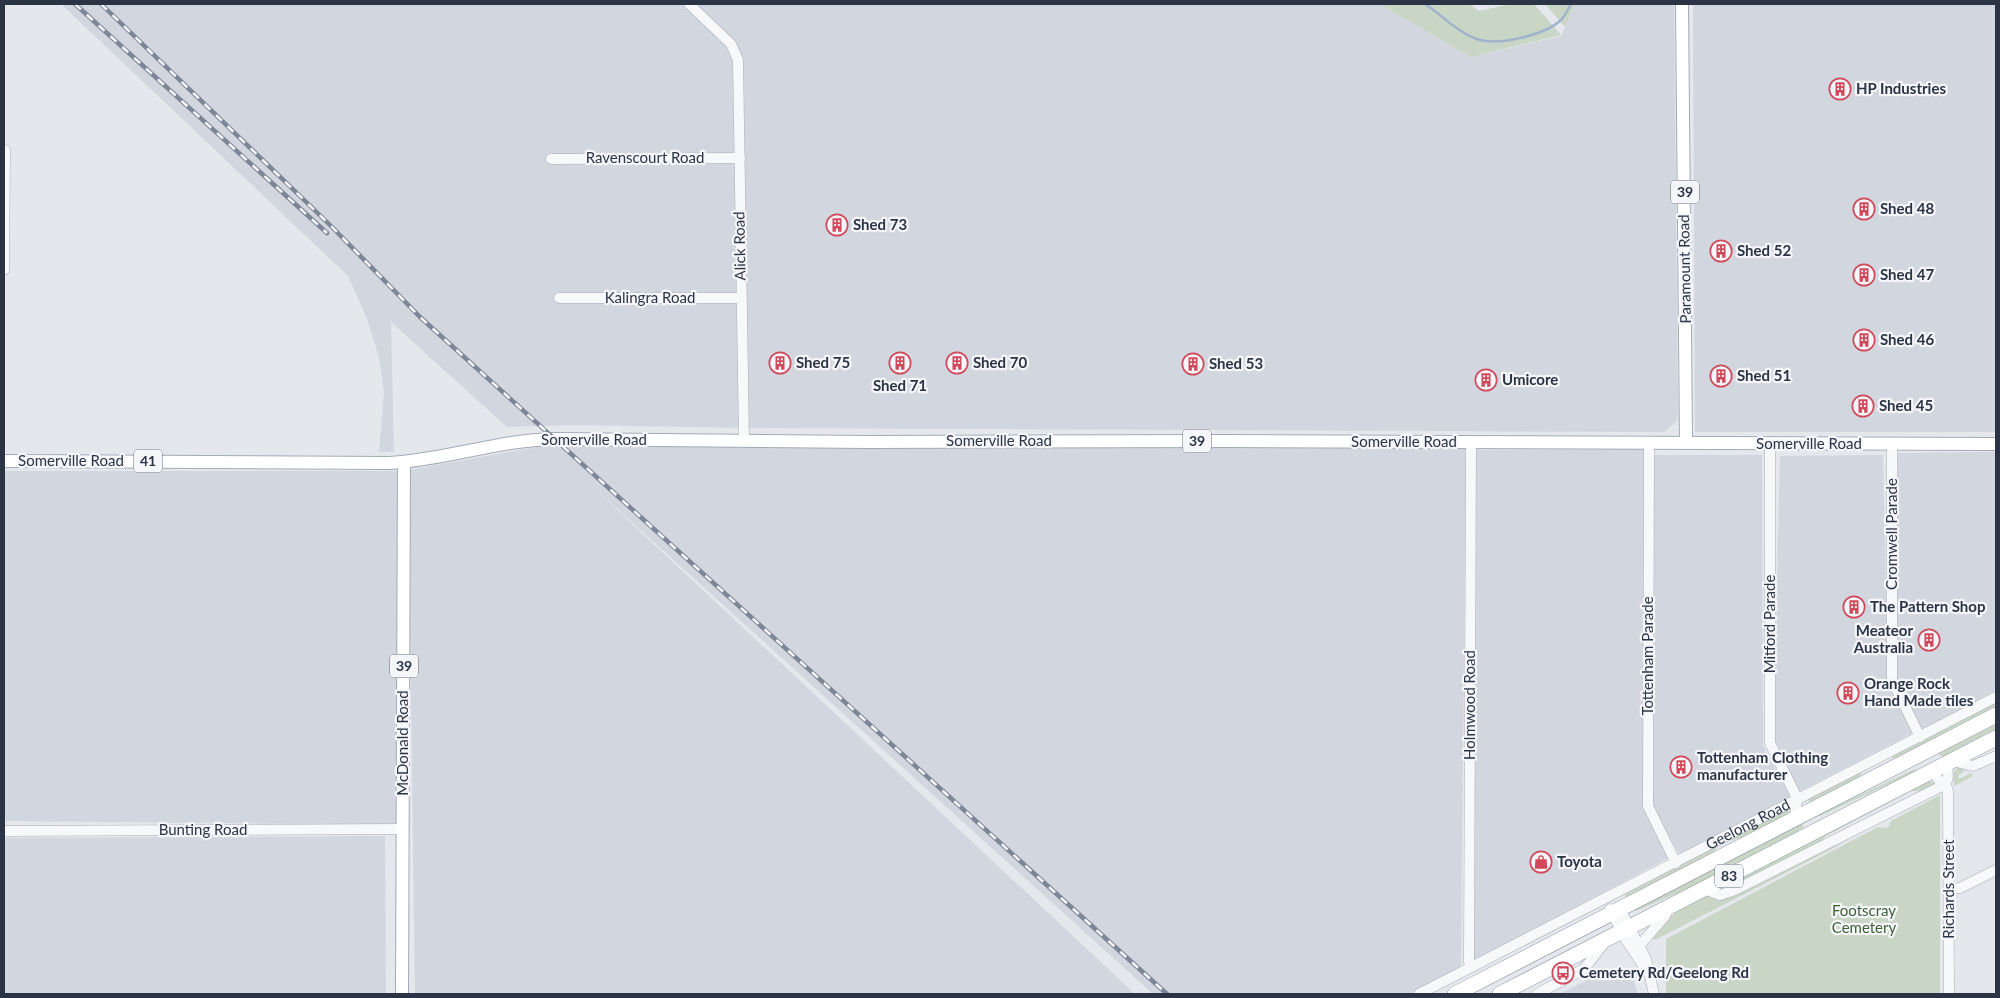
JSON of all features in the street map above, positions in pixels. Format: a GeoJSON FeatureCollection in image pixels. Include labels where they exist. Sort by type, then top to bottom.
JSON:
{"type":"FeatureCollection","features":[{"type":"Feature","properties":{"kind":"highway","name":"Geelong Road"},"geometry":{"type":"LineString","coordinates":[[1454,994],[1544,948],[1612,907],[1805,814],[1996,715]]}},
{"type":"Feature","properties":{"kind":"highway","name":"83"},"geometry":{"type":"LineString","coordinates":[[1500,994],[1996,738]]}},
{"type":"Feature","properties":{"kind":"highway"},"geometry":{"type":"LineString","coordinates":[[1925,752],[1949,762]]}},
{"type":"Feature","properties":{"kind":"highway"},"geometry":{"type":"LineString","coordinates":[[1925,752],[1933,771]]}},
{"type":"Feature","properties":{"kind":"highway"},"geometry":{"type":"LineString","coordinates":[[1805,814],[1808,819],[1827,824]]}},
{"type":"Feature","properties":{"kind":"main road","name":"Paramount Road"},"geometry":{"type":"LineString","coordinates":[[1682,4],[1686,443]]}},
{"type":"Feature","properties":{"kind":"main road","name":"Somerville Road"},"geometry":{"type":"LineString","coordinates":[[4,460],[404,462],[513,441],[548,439],[1996,444]]}},
{"type":"Feature","properties":{"kind":"main road","name":"McDonald Road"},"geometry":{"type":"LineString","coordinates":[[402,994],[404,462]]}},
{"type":"Feature","properties":{"kind":"street","name":"Alick Road"},"geometry":{"type":"LineString","coordinates":[[689,4],[731,44],[736,52],[739,72],[744,440]]}},
{"type":"Feature","properties":{"kind":"street"},"geometry":{"type":"LineString","coordinates":[[4,270],[5,150]]}},
{"type":"Feature","properties":{"kind":"street","name":"Ravenscourt Road"},"geometry":{"type":"LineString","coordinates":[[551,159],[740,158]]}},
{"type":"Feature","properties":{"kind":"street","name":"Kalingra Road"},"geometry":{"type":"LineString","coordinates":[[559,298],[741,298]]}},
{"type":"Feature","properties":{"kind":"street","name":"Holmwood Road"},"geometry":{"type":"LineString","coordinates":[[1471,442],[1469,952],[1471,968]]}},
{"type":"Feature","properties":{"kind":"street","name":"Tottenham Parade"},"geometry":{"type":"LineString","coordinates":[[1649,443],[1648,806],[1676,862]]}},
{"type":"Feature","properties":{"kind":"street","name":"Mitford Parade"},"geometry":{"type":"LineString","coordinates":[[1770,444],[1770,743],[1797,798]]}},
{"type":"Feature","properties":{"kind":"street","name":"Cromwell Parade"},"geometry":{"type":"LineString","coordinates":[[1892,444],[1892,680],[1920,737]]}},
{"type":"Feature","properties":{"kind":"street","name":"Geelong Road"},"geometry":{"type":"LineString","coordinates":[[1419,994],[1526,940],[1612,907],[1676,862],[1996,697]]}},
{"type":"Feature","properties":{"kind":"street"},"geometry":{"type":"LineString","coordinates":[[1949,762],[1973,766],[1996,756]]}},
{"type":"Feature","properties":{"kind":"street","name":"Richards Street"},"geometry":{"type":"LineString","coordinates":[[1949,762],[1946,784],[1948,792],[1950,889],[1949,994]]}},
{"type":"Feature","properties":{"kind":"street"},"geometry":{"type":"LineString","coordinates":[[1933,771],[1940,782],[1946,784]]}},
{"type":"Feature","properties":{"kind":"street"},"geometry":{"type":"LineString","coordinates":[[1704,889],[1720,895],[1735,890],[1946,784]]}},
{"type":"Feature","properties":{"kind":"street"},"geometry":{"type":"LineString","coordinates":[[1797,798],[1805,814]]}},
{"type":"Feature","properties":{"kind":"street"},"geometry":{"type":"LineString","coordinates":[[1797,798],[1805,814]]}},
{"type":"Feature","properties":{"kind":"street","name":"Bunting Road"},"geometry":{"type":"LineString","coordinates":[[4,830],[403,829]]}},
{"type":"Feature","properties":{"kind":"street"},"geometry":{"type":"LineString","coordinates":[[1950,889],[1960,888],[1996,870]]}},
{"type":"Feature","properties":{"kind":"street"},"geometry":{"type":"LineString","coordinates":[[1640,945],[1665,916],[1669,906]]}},
{"type":"Feature","properties":{"kind":"street"},"geometry":{"type":"LineString","coordinates":[[1612,907],[1625,929],[1640,964],[1647,970]]}},
{"type":"Feature","properties":{"kind":"street"},"geometry":{"type":"LineString","coordinates":[[1625,929],[1640,945],[1646,959],[1654,994]]}},
{"type":"Feature","properties":{"kind":"street"},"geometry":{"type":"LineString","coordinates":[[1536,994],[1584,969],[1607,939]]}},
{"type":"Feature","properties":{"kind":"street"},"geometry":{"type":"LineString","coordinates":[[1526,940],[1544,948]]}},
{"type":"Feature","properties":{"kind":"shaded area"},"geometry":{"type":"Polygon","coordinates":[[[61,4],[1379,4],[1471,57],[1561,36],[1575,4],[1674,4],[1678,416],[1676,422],[1664,432],[754,428],[571,425],[507,427],[391,322],[394,452],[379,452],[384,392],[379,357],[366,316],[348,276],[61,4]]]}},
{"type":"Feature","properties":{"kind":"shaded area"},"geometry":{"type":"Polygon","coordinates":[[[1693,4],[1996,4],[1996,432],[1695,432],[1693,4]]]}},
{"type":"Feature","properties":{"kind":"shaded area"},"geometry":{"type":"Polygon","coordinates":[[[548,445],[1466,448],[1461,968],[1409,994],[1153,994],[584,479],[1135,994],[415,994],[408,470],[548,445]]]}},
{"type":"Feature","properties":{"kind":"shaded area"},"geometry":{"type":"Polygon","coordinates":[[[1645,449],[1643,809],[1668,858],[1473,962],[1474,450],[1645,449]]]}},
{"type":"Feature","properties":{"kind":"shaded area"},"geometry":{"type":"Polygon","coordinates":[[[1996,452],[1996,690],[1920,730],[1896,678],[1898,453],[1996,452]]]}},
{"type":"Feature","properties":{"kind":"shaded area"},"geometry":{"type":"Polygon","coordinates":[[[1653,455],[1762,455],[1763,746],[1792,799],[1680,855],[1651,806],[1653,455]]]}},
{"type":"Feature","properties":{"kind":"shaded area"},"geometry":{"type":"Polygon","coordinates":[[[1883,455],[1888,682],[1912,733],[1798,792],[1773,740],[1780,456],[1883,455]]]}},
{"type":"Feature","properties":{"kind":"shaded area"},"geometry":{"type":"Polygon","coordinates":[[[4,471],[404,471],[403,825],[4,821],[4,471]]]}},
{"type":"Feature","properties":{"kind":"shaded area"},"geometry":{"type":"Polygon","coordinates":[[[385,836],[386,994],[4,994],[4,838],[385,836]]]}},
{"type":"Feature","properties":{"kind":"shaded area"},"geometry":{"type":"Polygon","coordinates":[[[1605,971],[1632,975],[1638,994],[1559,994],[1605,971]]]}},
{"type":"Feature","properties":{"kind":"green space"},"geometry":{"type":"Polygon","coordinates":[[[1379,4],[1469,4],[1479,11],[1510,4],[1534,4],[1561,35],[1471,57],[1379,4]]]}},
{"type":"Feature","properties":{"kind":"green space"},"geometry":{"type":"Polygon","coordinates":[[[1545,4],[1575,4],[1565,27],[1545,4]]]}},
{"type":"Feature","properties":{"kind":"green space"},"geometry":{"type":"Polygon","coordinates":[[[1996,702],[1996,708],[1902,757],[1893,758],[1891,755],[1996,702]]]}},
{"type":"Feature","properties":{"kind":"green space"},"geometry":{"type":"Polygon","coordinates":[[[1996,722],[1996,730],[1944,757],[1939,755],[1940,751],[1996,722]]]}},
{"type":"Feature","properties":{"kind":"green space"},"geometry":{"type":"Polygon","coordinates":[[[1958,767],[1965,770],[1958,776],[1959,779],[1971,773],[1973,776],[1954,786],[1953,773],[1958,767]]]}},
{"type":"Feature","properties":{"kind":"green space"},"geometry":{"type":"Polygon","coordinates":[[[1915,769],[1917,771],[1820,816],[1815,816],[1915,769]]]}},
{"type":"Feature","properties":{"kind":"green space"},"geometry":{"type":"Polygon","coordinates":[[[1858,771],[1861,775],[1845,785],[1809,802],[1809,798],[1858,771]]]}},
{"type":"Feature","properties":{"kind":"green space"},"geometry":{"type":"Polygon","coordinates":[[[1928,781],[1937,783],[1922,791],[1911,791],[1826,836],[1819,843],[1724,891],[1717,889],[1928,781]]]}},
{"type":"Feature","properties":{"kind":"green space","name":"Footscray Cemetery"},"geometry":{"type":"Polygon","coordinates":[[[1940,795],[1940,994],[1666,994],[1666,939],[1878,827],[1888,828],[1891,821],[1940,795]]]}},
{"type":"Feature","properties":{"kind":"green space"},"geometry":{"type":"Polygon","coordinates":[[[1791,804],[1788,815],[1744,838],[1731,840],[1729,838],[1791,804]]]}},
{"type":"Feature","properties":{"kind":"green space"},"geometry":{"type":"Polygon","coordinates":[[[1801,823],[1804,827],[1794,834],[1700,883],[1636,911],[1635,909],[1801,823]]]}},
{"type":"Feature","properties":{"kind":"green space"},"geometry":{"type":"Polygon","coordinates":[[[1863,831],[1655,940],[1650,937],[1678,910],[1705,896],[1729,898],[1863,831]]]}},
{"type":"Feature","properties":{"kind":"green space"},"geometry":{"type":"Polygon","coordinates":[[[1714,846],[1716,849],[1705,858],[1626,897],[1625,894],[1630,891],[1714,846]]]}},
{"type":"Feature","properties":{"kind":"waterway"},"geometry":{"type":"LineString","coordinates":[[1425,4],[1465,34],[1480,40],[1489,41],[1522,38],[1545,30],[1561,20],[1571,4]]}},
{"type":"Feature","properties":{"kind":"railway"},"geometry":{"type":"LineString","coordinates":[[75,4],[327,233]]}},
{"type":"Feature","properties":{"kind":"railway"},"geometry":{"type":"LineString","coordinates":[[101,4],[332,227],[420,317],[1167,994]]}},
{"type":"Feature","properties":{"kind":"place","name":"HP Industries"},"geometry":{"type":"Point","coordinates":[1840,89]}},
{"type":"Feature","properties":{"kind":"place","name":"Shed 48"},"geometry":{"type":"Point","coordinates":[1864,209]}},
{"type":"Feature","properties":{"kind":"place","name":"Shed 73"},"geometry":{"type":"Point","coordinates":[837,225]}},
{"type":"Feature","properties":{"kind":"place","name":"Shed 52"},"geometry":{"type":"Point","coordinates":[1721,251]}},
{"type":"Feature","properties":{"kind":"place","name":"Shed 47"},"geometry":{"type":"Point","coordinates":[1864,275]}},
{"type":"Feature","properties":{"kind":"place","name":"Shed 46"},"geometry":{"type":"Point","coordinates":[1864,340]}},
{"type":"Feature","properties":{"kind":"place","name":"Shed 75"},"geometry":{"type":"Point","coordinates":[780,363]}},
{"type":"Feature","properties":{"kind":"place","name":"Shed 71"},"geometry":{"type":"Point","coordinates":[900,363]}},
{"type":"Feature","properties":{"kind":"place","name":"Shed 70"},"geometry":{"type":"Point","coordinates":[957,363]}},
{"type":"Feature","properties":{"kind":"place","name":"Shed 53"},"geometry":{"type":"Point","coordinates":[1193,364]}},
{"type":"Feature","properties":{"kind":"place","name":"Shed 51"},"geometry":{"type":"Point","coordinates":[1721,376]}},
{"type":"Feature","properties":{"kind":"place","name":"Umicore"},"geometry":{"type":"Point","coordinates":[1486,380]}},
{"type":"Feature","properties":{"kind":"place","name":"Shed 45"},"geometry":{"type":"Point","coordinates":[1863,406]}},
{"type":"Feature","properties":{"kind":"place","name":"The Pattern Shop"},"geometry":{"type":"Point","coordinates":[1854,607]}},
{"type":"Feature","properties":{"kind":"place","name":"Meateor Australia"},"geometry":{"type":"Point","coordinates":[1929,640]}},
{"type":"Feature","properties":{"kind":"place","name":"Orange Rock Hand Made tiles"},"geometry":{"type":"Point","coordinates":[1848,693]}},
{"type":"Feature","properties":{"kind":"place","name":"Tottenham Clothing manufacturer"},"geometry":{"type":"Point","coordinates":[1681,767]}},
{"type":"Feature","properties":{"kind":"place","name":"Toyota"},"geometry":{"type":"Point","coordinates":[1541,862]}},
{"type":"Feature","properties":{"kind":"place","name":"Cemetery Rd/Geelong Rd"},"geometry":{"type":"Point","coordinates":[1563,973]}}]}
